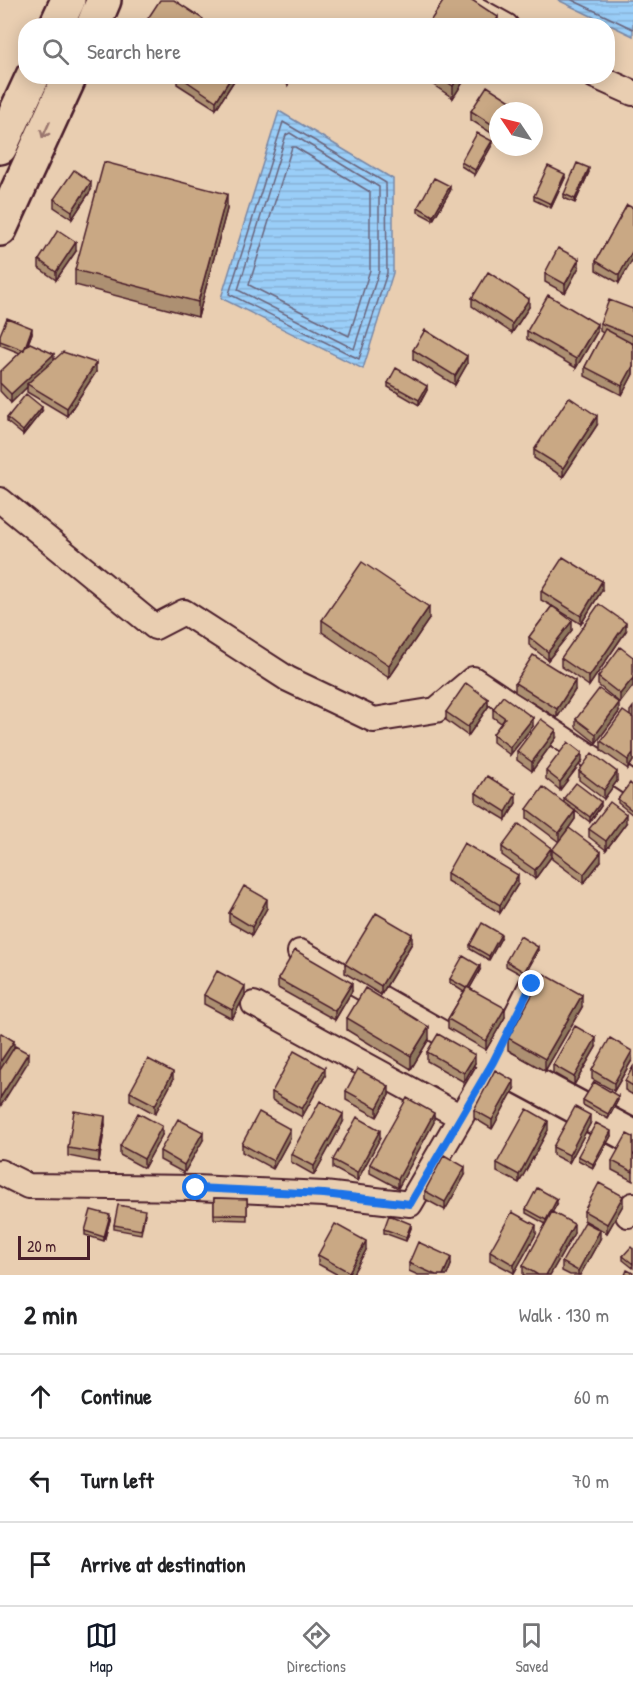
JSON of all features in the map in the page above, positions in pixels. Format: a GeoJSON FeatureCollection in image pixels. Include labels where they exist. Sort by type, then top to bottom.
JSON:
{"type":"FeatureCollection","features":[{"type":"Feature","properties":{"kind":"main road"},"geometry":{"type":"LineString","coordinates":[[60,18],[68,0]]}},
{"type":"Feature","properties":{"kind":"main road"},"geometry":{"type":"LineString","coordinates":[[96,18],[104,0]]}},
{"type":"Feature","properties":{"kind":"main road"},"geometry":{"type":"LineString","coordinates":[[0,147],[29,84]]}},
{"type":"Feature","properties":{"kind":"main road"},"geometry":{"type":"LineString","coordinates":[[0,229],[66,84]]}},
{"type":"Feature","properties":{"kind":"main road"},"geometry":{"type":"LineString","coordinates":[[493,1062],[633,1137]]}},
{"type":"Feature","properties":{"kind":"street"},"geometry":{"type":"LineString","coordinates":[[459,0],[492,18]]}},
{"type":"Feature","properties":{"kind":"street"},"geometry":{"type":"LineString","coordinates":[[613,84],[633,93]]}},
{"type":"Feature","properties":{"kind":"street"},"geometry":{"type":"LineString","coordinates":[[0,500],[154,627],[184,612],[288,679],[374,720],[436,710],[473,679],[633,785]]}},
{"type":"Feature","properties":{"kind":"street"},"geometry":{"type":"LineString","coordinates":[[300,952],[493,1062]]}},
{"type":"Feature","properties":{"kind":"street"},"geometry":{"type":"LineString","coordinates":[[0,1172],[28,1186],[196,1188],[312,1193],[410,1204],[493,1062],[532,984]]}},
{"type":"Feature","properties":{"kind":"street"},"geometry":{"type":"LineString","coordinates":[[254,1004],[461,1117]]}},
{"type":"Feature","properties":{"kind":"water"},"geometry":{"type":"Polygon","coordinates":[[[558,0],[633,0],[633,36],[615,27],[615,18],[596,18],[558,0]]]}},
{"type":"Feature","properties":{"kind":"water"},"geometry":{"type":"Polygon","coordinates":[[[279,111],[393,179],[393,273],[363,369],[221,298],[279,111]]]}},
{"type":"Feature","properties":{"kind":"building"},"geometry":{"type":"Polygon","coordinates":[[[160,0],[174,0],[201,18],[148,18],[160,0]]]}},
{"type":"Feature","properties":{"kind":"building"},"geometry":{"type":"Polygon","coordinates":[[[444,0],[472,0],[498,17],[497,18],[432,18],[444,0]]]}},
{"type":"Feature","properties":{"kind":"building"},"geometry":{"type":"Polygon","coordinates":[[[191,84],[227,84],[216,101],[191,84]]]}},
{"type":"Feature","properties":{"kind":"building"},"geometry":{"type":"Polygon","coordinates":[[[487,86],[512,102],[489,102],[489,123],[471,111],[487,86]]]}},
{"type":"Feature","properties":{"kind":"building"},"geometry":{"type":"Polygon","coordinates":[[[477,133],[489,139],[489,146],[475,170],[461,162],[477,133]]]}},
{"type":"Feature","properties":{"kind":"building"},"geometry":{"type":"Polygon","coordinates":[[[104,162],[227,194],[198,302],[75,270],[104,162]]]}},
{"type":"Feature","properties":{"kind":"building"},"geometry":{"type":"Polygon","coordinates":[[[577,163],[589,168],[575,199],[564,194],[577,163]]]}},
{"type":"Feature","properties":{"kind":"building"},"geometry":{"type":"Polygon","coordinates":[[[548,166],[565,174],[551,204],[534,196],[548,166]]]}},
{"type":"Feature","properties":{"kind":"building"},"geometry":{"type":"Polygon","coordinates":[[[74,170],[91,182],[72,211],[54,199],[74,170]]]}},
{"type":"Feature","properties":{"kind":"building"},"geometry":{"type":"Polygon","coordinates":[[[434,178],[450,186],[433,216],[418,207],[434,178]]]}},
{"type":"Feature","properties":{"kind":"building"},"geometry":{"type":"Polygon","coordinates":[[[627,205],[633,208],[633,250],[619,275],[596,261],[627,205]]]}},
{"type":"Feature","properties":{"kind":"building"},"geometry":{"type":"Polygon","coordinates":[[[58,230],[76,242],[56,272],[39,260],[58,230]]]}},
{"type":"Feature","properties":{"kind":"building"},"geometry":{"type":"Polygon","coordinates":[[[558,248],[579,259],[565,284],[545,273],[558,248]]]}},
{"type":"Feature","properties":{"kind":"building"},"geometry":{"type":"Polygon","coordinates":[[[488,272],[529,299],[512,324],[472,298],[488,272]]]}},
{"type":"Feature","properties":{"kind":"building"},"geometry":{"type":"Polygon","coordinates":[[[548,295],[597,324],[576,359],[527,331],[548,295]]]}},
{"type":"Feature","properties":{"kind":"building"},"geometry":{"type":"Polygon","coordinates":[[[609,300],[633,309],[633,336],[600,323],[609,300]]]}},
{"type":"Feature","properties":{"kind":"building"},"geometry":{"type":"Polygon","coordinates":[[[7,318],[32,328],[24,350],[0,341],[7,318]]]}},
{"type":"Feature","properties":{"kind":"building"},"geometry":{"type":"Polygon","coordinates":[[[605,329],[633,344],[633,366],[622,386],[585,367],[605,329]]]}},
{"type":"Feature","properties":{"kind":"building"},"geometry":{"type":"Polygon","coordinates":[[[425,330],[467,356],[455,376],[413,350],[425,330]]]}},
{"type":"Feature","properties":{"kind":"building"},"geometry":{"type":"Polygon","coordinates":[[[30,343],[54,354],[11,394],[0,383],[0,372],[30,343]]]}},
{"type":"Feature","properties":{"kind":"building"},"geometry":{"type":"Polygon","coordinates":[[[63,352],[96,363],[67,408],[27,384],[63,352]]]}},
{"type":"Feature","properties":{"kind":"building"},"geometry":{"type":"Polygon","coordinates":[[[396,368],[427,386],[419,400],[388,383],[396,368]]]}},
{"type":"Feature","properties":{"kind":"building"},"geometry":{"type":"Polygon","coordinates":[[[26,394],[42,407],[23,431],[7,418],[26,394]]]}},
{"type":"Feature","properties":{"kind":"building"},"geometry":{"type":"Polygon","coordinates":[[[569,397],[597,416],[563,468],[534,450],[569,397]]]}},
{"type":"Feature","properties":{"kind":"building"},"geometry":{"type":"Polygon","coordinates":[[[563,557],[602,581],[581,616],[541,591],[563,557]]]}},
{"type":"Feature","properties":{"kind":"building"},"geometry":{"type":"Polygon","coordinates":[[[362,562],[429,607],[389,665],[322,620],[362,562]]]}},
{"type":"Feature","properties":{"kind":"building"},"geometry":{"type":"Polygon","coordinates":[[[599,604],[626,623],[589,677],[561,658],[599,604]]]}},
{"type":"Feature","properties":{"kind":"building"},"geometry":{"type":"Polygon","coordinates":[[[552,606],[572,621],[548,652],[529,637],[552,606]]]}},
{"type":"Feature","properties":{"kind":"building"},"geometry":{"type":"Polygon","coordinates":[[[620,647],[633,657],[633,678],[620,694],[598,677],[620,647]]]}},
{"type":"Feature","properties":{"kind":"building"},"geometry":{"type":"Polygon","coordinates":[[[533,655],[575,681],[557,709],[515,683],[533,655]]]}},
{"type":"Feature","properties":{"kind":"building"},"geometry":{"type":"Polygon","coordinates":[[[466,683],[488,699],[468,727],[446,712],[466,683]]]}},
{"type":"Feature","properties":{"kind":"building"},"geometry":{"type":"Polygon","coordinates":[[[599,689],[619,703],[596,734],[576,719],[599,689]]]}},
{"type":"Feature","properties":{"kind":"building"},"geometry":{"type":"Polygon","coordinates":[[[503,696],[533,718],[510,747],[493,734],[505,718],[493,709],[503,696]]]}},
{"type":"Feature","properties":{"kind":"building"},"geometry":{"type":"Polygon","coordinates":[[[623,711],[633,718],[633,753],[628,760],[601,741],[623,711]]]}},
{"type":"Feature","properties":{"kind":"building"},"geometry":{"type":"Polygon","coordinates":[[[541,719],[556,730],[532,762],[517,751],[541,719]]]}},
{"type":"Feature","properties":{"kind":"building"},"geometry":{"type":"Polygon","coordinates":[[[568,742],[582,753],[560,782],[546,771],[568,742]]]}},
{"type":"Feature","properties":{"kind":"building"},"geometry":{"type":"Polygon","coordinates":[[[592,753],[617,772],[604,790],[579,771],[592,753]]]}},
{"type":"Feature","properties":{"kind":"building"},"geometry":{"type":"Polygon","coordinates":[[[487,776],[516,794],[506,812],[476,793],[487,776]]]}},
{"type":"Feature","properties":{"kind":"building"},"geometry":{"type":"Polygon","coordinates":[[[576,783],[601,802],[590,817],[564,798],[576,783]]]}},
{"type":"Feature","properties":{"kind":"building"},"geometry":{"type":"Polygon","coordinates":[[[630,783],[633,786],[633,811],[618,799],[630,783]]]}},
{"type":"Feature","properties":{"kind":"building"},"geometry":{"type":"Polygon","coordinates":[[[543,787],[575,811],[559,833],[527,809],[543,787]]]}},
{"type":"Feature","properties":{"kind":"building"},"geometry":{"type":"Polygon","coordinates":[[[610,802],[626,814],[606,841],[589,829],[610,802]]]}},
{"type":"Feature","properties":{"kind":"building"},"geometry":{"type":"Polygon","coordinates":[[[519,824],[551,848],[535,870],[502,847],[519,824]]]}},
{"type":"Feature","properties":{"kind":"building"},"geometry":{"type":"Polygon","coordinates":[[[569,828],[601,852],[584,874],[552,850],[569,828]]]}},
{"type":"Feature","properties":{"kind":"building"},"geometry":{"type":"Polygon","coordinates":[[[464,843],[518,875],[500,905],[447,873],[464,843]]]}},
{"type":"Feature","properties":{"kind":"building"},"geometry":{"type":"Polygon","coordinates":[[[244,886],[267,899],[252,927],[229,913],[244,886]]]}},
{"type":"Feature","properties":{"kind":"building"},"geometry":{"type":"Polygon","coordinates":[[[376,913],[412,934],[381,986],[345,964],[376,913]]]}},
{"type":"Feature","properties":{"kind":"building"},"geometry":{"type":"Polygon","coordinates":[[[482,923],[501,934],[489,956],[470,945],[482,923]]]}},
{"type":"Feature","properties":{"kind":"building"},"geometry":{"type":"Polygon","coordinates":[[[520,936],[538,947],[524,972],[506,961],[520,936]]]}},
{"type":"Feature","properties":{"kind":"building"},"geometry":{"type":"Polygon","coordinates":[[[295,950],[352,983],[335,1011],[278,979],[295,950]]]}},
{"type":"Feature","properties":{"kind":"building"},"geometry":{"type":"Polygon","coordinates":[[[463,956],[480,966],[466,988],[450,979],[463,956]]]}},
{"type":"Feature","properties":{"kind":"building"},"geometry":{"type":"Polygon","coordinates":[[[217,971],[245,986],[232,1010],[204,995],[217,971]]]}},
{"type":"Feature","properties":{"kind":"building"},"geometry":{"type":"Polygon","coordinates":[[[544,974],[582,995],[545,1059],[508,1038],[544,974]]]}},
{"type":"Feature","properties":{"kind":"building"},"geometry":{"type":"Polygon","coordinates":[[[467,987],[505,1008],[486,1041],[448,1019],[467,987]]]}},
{"type":"Feature","properties":{"kind":"building"},"geometry":{"type":"Polygon","coordinates":[[[365,988],[429,1027],[411,1056],[347,1018],[365,988]]]}},
{"type":"Feature","properties":{"kind":"building"},"geometry":{"type":"Polygon","coordinates":[[[575,1026],[596,1038],[574,1077],[553,1065],[575,1026]]]}},
{"type":"Feature","properties":{"kind":"building"},"geometry":{"type":"Polygon","coordinates":[[[1,1033],[14,1041],[0,1062],[0,1035],[1,1033]]]}},
{"type":"Feature","properties":{"kind":"building"},"geometry":{"type":"Polygon","coordinates":[[[438,1034],[475,1055],[464,1073],[427,1052],[438,1034]]]}},
{"type":"Feature","properties":{"kind":"building"},"geometry":{"type":"Polygon","coordinates":[[[610,1038],[632,1051],[614,1083],[592,1070],[610,1038]]]}},
{"type":"Feature","properties":{"kind":"building"},"geometry":{"type":"Polygon","coordinates":[[[15,1046],[28,1053],[0,1098],[0,1070],[15,1046]]]}},
{"type":"Feature","properties":{"kind":"building"},"geometry":{"type":"Polygon","coordinates":[[[294,1051],[325,1068],[302,1109],[272,1092],[294,1051]]]}},
{"type":"Feature","properties":{"kind":"building"},"geometry":{"type":"Polygon","coordinates":[[[148,1059],[173,1072],[155,1105],[130,1092],[148,1059]]]}},
{"type":"Feature","properties":{"kind":"building"},"geometry":{"type":"Polygon","coordinates":[[[633,1067],[633,1086],[625,1081],[633,1067]]]}},
{"type":"Feature","properties":{"kind":"building"},"geometry":{"type":"Polygon","coordinates":[[[358,1069],[389,1086],[377,1108],[346,1091],[358,1069]]]}},
{"type":"Feature","properties":{"kind":"building"},"geometry":{"type":"Polygon","coordinates":[[[495,1070],[514,1081],[492,1120],[474,1110],[495,1070]]]}},
{"type":"Feature","properties":{"kind":"building"},"geometry":{"type":"Polygon","coordinates":[[[594,1082],[618,1096],[608,1114],[583,1100],[594,1082]]]}},
{"type":"Feature","properties":{"kind":"building"},"geometry":{"type":"Polygon","coordinates":[[[407,1098],[434,1113],[398,1179],[370,1164],[407,1098]]]}},
{"type":"Feature","properties":{"kind":"building"},"geometry":{"type":"Polygon","coordinates":[[[320,1101],[343,1114],[314,1166],[291,1154],[320,1101]]]}},
{"type":"Feature","properties":{"kind":"building"},"geometry":{"type":"Polygon","coordinates":[[[575,1107],[590,1115],[569,1155],[553,1147],[575,1107]]]}},
{"type":"Feature","properties":{"kind":"building"},"geometry":{"type":"Polygon","coordinates":[[[527,1109],[548,1121],[519,1175],[497,1163],[527,1109]]]}},
{"type":"Feature","properties":{"kind":"building"},"geometry":{"type":"Polygon","coordinates":[[[74,1111],[105,1116],[99,1153],[68,1148],[74,1111]]]}},
{"type":"Feature","properties":{"kind":"building"},"geometry":{"type":"Polygon","coordinates":[[[259,1112],[290,1129],[273,1161],[242,1144],[259,1112]]]}},
{"type":"Feature","properties":{"kind":"building"},"geometry":{"type":"Polygon","coordinates":[[[138,1113],[162,1126],[144,1159],[120,1146],[138,1113]]]}},
{"type":"Feature","properties":{"kind":"building"},"geometry":{"type":"Polygon","coordinates":[[[357,1117],[380,1130],[357,1173],[333,1160],[357,1117]]]}},
{"type":"Feature","properties":{"kind":"building"},"geometry":{"type":"Polygon","coordinates":[[[178,1119],[203,1132],[184,1165],[160,1151],[178,1119]]]}},
{"type":"Feature","properties":{"kind":"building"},"geometry":{"type":"Polygon","coordinates":[[[596,1123],[611,1131],[593,1164],[578,1156],[596,1123]]]}},
{"type":"Feature","properties":{"kind":"building"},"geometry":{"type":"Polygon","coordinates":[[[627,1134],[633,1137],[633,1172],[612,1161],[627,1134]]]}},
{"type":"Feature","properties":{"kind":"building"},"geometry":{"type":"Polygon","coordinates":[[[444,1155],[465,1167],[445,1202],[425,1191],[444,1155]]]}},
{"type":"Feature","properties":{"kind":"building"},"geometry":{"type":"Polygon","coordinates":[[[599,1183],[623,1196],[607,1224],[584,1211],[599,1183]]]}},
{"type":"Feature","properties":{"kind":"building"},"geometry":{"type":"Polygon","coordinates":[[[537,1188],[557,1199],[546,1220],[526,1209],[537,1188]]]}},
{"type":"Feature","properties":{"kind":"building"},"geometry":{"type":"Polygon","coordinates":[[[214,1198],[247,1199],[247,1215],[214,1214],[214,1198]]]}},
{"type":"Feature","properties":{"kind":"building"},"geometry":{"type":"Polygon","coordinates":[[[118,1205],[145,1210],[141,1230],[114,1225],[118,1205]]]}},
{"type":"Feature","properties":{"kind":"building"},"geometry":{"type":"Polygon","coordinates":[[[91,1210],[110,1215],[104,1237],[85,1231],[91,1210]]]}},
{"type":"Feature","properties":{"kind":"building"},"geometry":{"type":"Polygon","coordinates":[[[512,1212],[536,1225],[514,1265],[490,1251],[512,1212]]]}},
{"type":"Feature","properties":{"kind":"building"},"geometry":{"type":"Polygon","coordinates":[[[552,1212],[574,1224],[546,1275],[538,1275],[523,1266],[552,1212]]]}},
{"type":"Feature","properties":{"kind":"building"},"geometry":{"type":"Polygon","coordinates":[[[389,1215],[411,1224],[406,1237],[384,1229],[389,1215]]]}},
{"type":"Feature","properties":{"kind":"building"},"geometry":{"type":"Polygon","coordinates":[[[585,1222],[600,1230],[578,1271],[562,1262],[585,1222]]]}},
{"type":"Feature","properties":{"kind":"building"},"geometry":{"type":"Polygon","coordinates":[[[335,1224],[366,1241],[349,1272],[318,1255],[335,1224]]]}},
{"type":"Feature","properties":{"kind":"building"},"geometry":{"type":"Polygon","coordinates":[[[418,1242],[451,1257],[443,1275],[436,1275],[409,1263],[418,1242]]]}},
{"type":"Feature","properties":{"kind":"building"},"geometry":{"type":"Polygon","coordinates":[[[631,1247],[633,1249],[633,1264],[623,1256],[631,1247]]]}},
{"type":"Feature","properties":{"kind":"building"},"geometry":{"type":"Polygon","coordinates":[[[627,1270],[633,1273],[633,1275],[625,1275],[627,1270]]]}},
{"type":"Feature","properties":{"kind":"route"},"geometry":{"type":"LineString","coordinates":[[196,1188],[324,1194],[410,1204],[493,1062],[532,984]]}}]}
